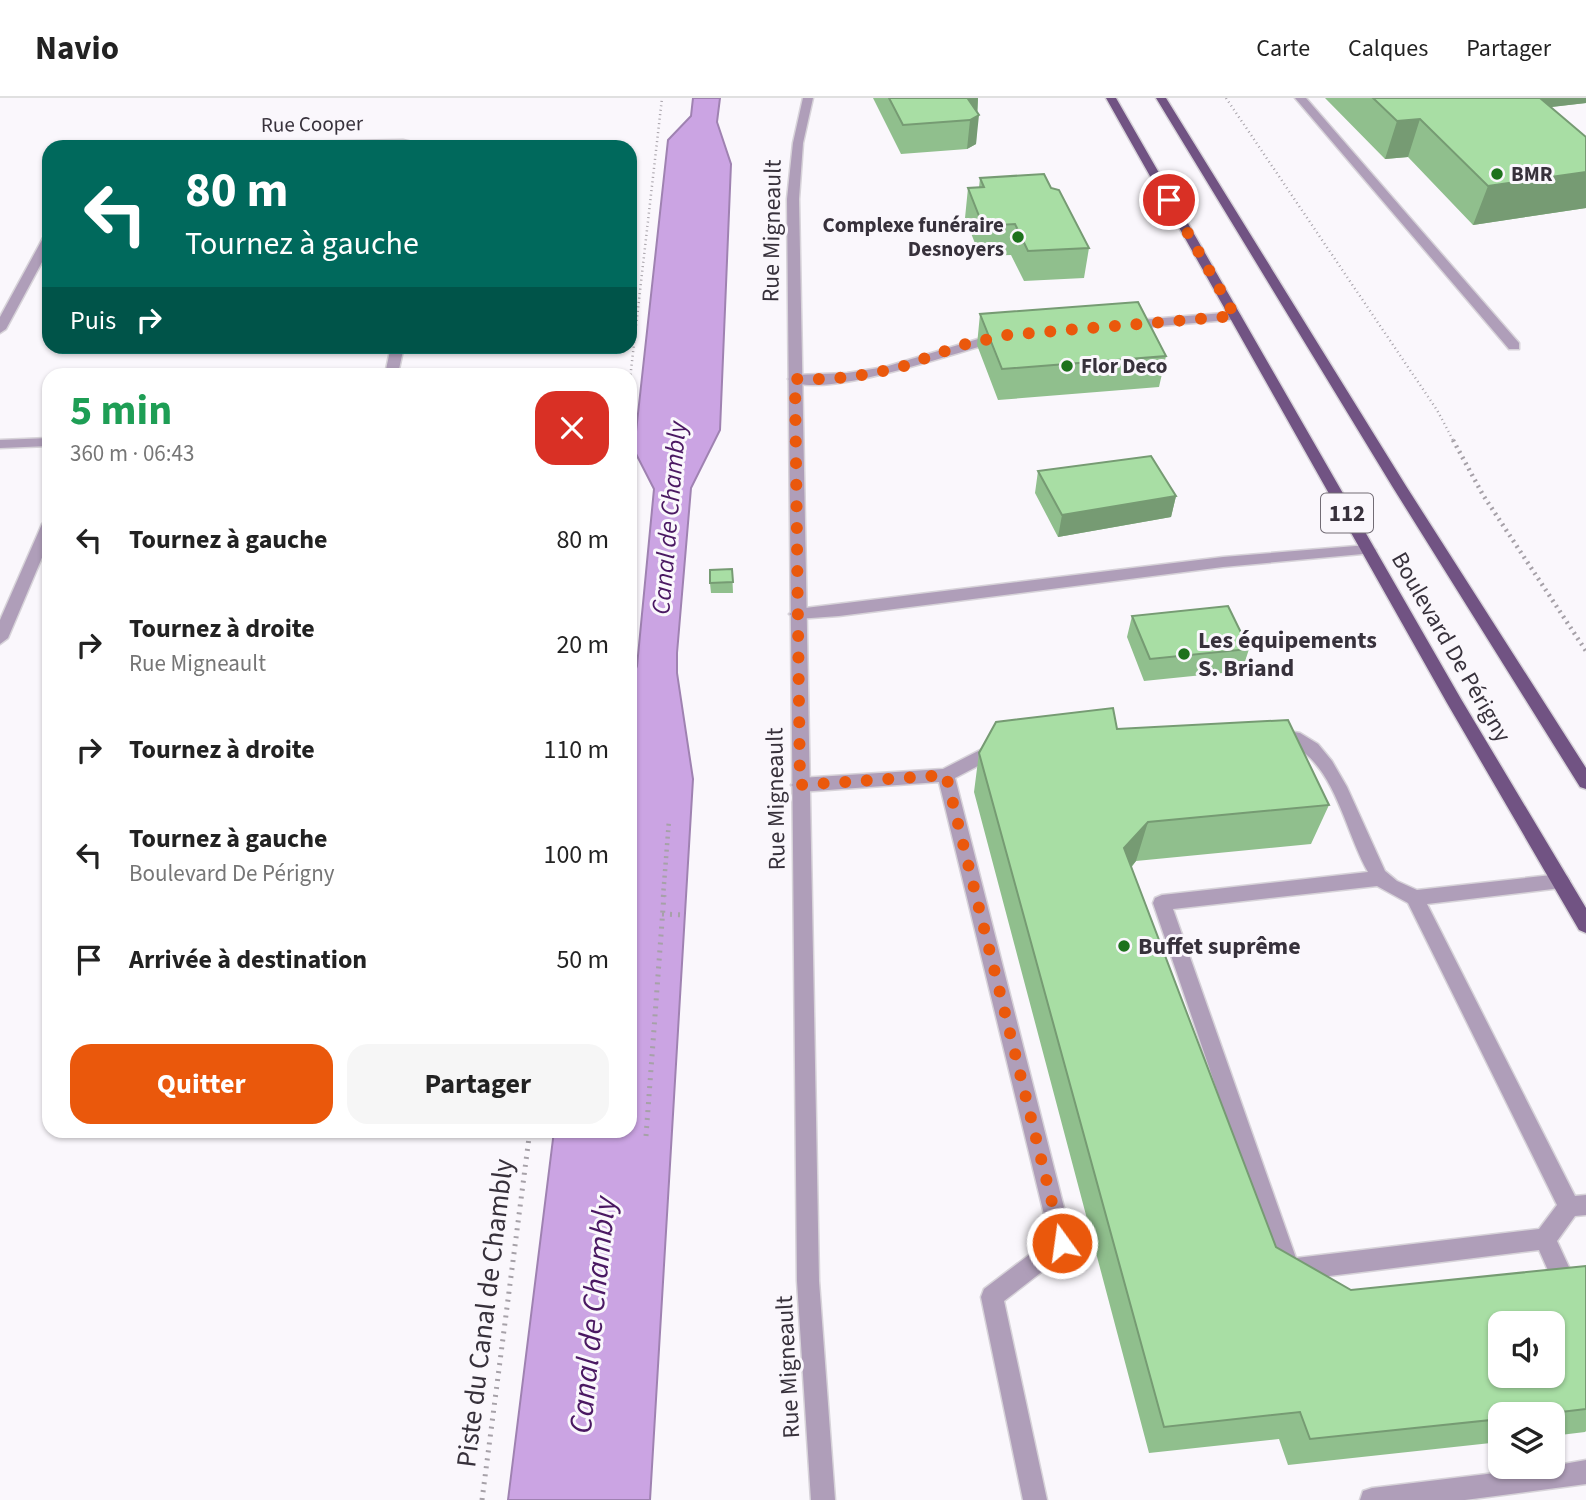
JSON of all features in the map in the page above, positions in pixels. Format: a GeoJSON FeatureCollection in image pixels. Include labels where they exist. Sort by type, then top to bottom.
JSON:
{"type":"FeatureCollection","features":[{"type":"Feature","properties":{"kind":"main road","name":"Boulevard De Périgny"},"geometry":{"type":"LineString","coordinates":[[1111,98],[1368,550],[1586,925]]}},
{"type":"Feature","properties":{"kind":"main road","name":"Boulevard De Périgny"},"geometry":{"type":"LineString","coordinates":[[1161,98],[1399,486],[1586,782]]}},
{"type":"Feature","properties":{"kind":"street","name":"Rue Migneault"},"geometry":{"type":"LineString","coordinates":[[808,98],[798,142],[793,199],[797,614],[808,1282],[823,1500]]}},
{"type":"Feature","properties":{"kind":"street"},"geometry":{"type":"LineString","coordinates":[[1300,98],[1514,346]]}},
{"type":"Feature","properties":{"kind":"street"},"geometry":{"type":"LineString","coordinates":[[0,329],[42,251]]}},
{"type":"Feature","properties":{"kind":"street"},"geometry":{"type":"LineString","coordinates":[[1111,326],[1235,316]]}},
{"type":"Feature","properties":{"kind":"street"},"geometry":{"type":"LineString","coordinates":[[795,379],[831,379],[869,374],[901,367],[962,345],[1007,335]]}},
{"type":"Feature","properties":{"kind":"street"},"geometry":{"type":"LineString","coordinates":[[0,444],[42,442]]}},
{"type":"Feature","properties":{"kind":"street"},"geometry":{"type":"LineString","coordinates":[[0,638],[42,540]]}},
{"type":"Feature","properties":{"kind":"street"},"geometry":{"type":"LineString","coordinates":[[797,614],[839,611],[1223,562],[1368,550]]}},
{"type":"Feature","properties":{"kind":"street"},"geometry":{"type":"LineString","coordinates":[[1253,735],[1293,734],[1316,749],[1380,878],[1415,898],[1577,1206],[1545,1239],[1289,1270],[1163,902],[1380,878]]}},
{"type":"Feature","properties":{"kind":"street"},"geometry":{"type":"LineString","coordinates":[[800,785],[946,775],[992,751],[1018,748]]}},
{"type":"Feature","properties":{"kind":"street"},"geometry":{"type":"LineString","coordinates":[[946,775],[1062,1243],[992,1297],[1035,1500]]}},
{"type":"Feature","properties":{"kind":"street"},"geometry":{"type":"LineString","coordinates":[[1415,898],[1561,881]]}},
{"type":"Feature","properties":{"kind":"street"},"geometry":{"type":"LineString","coordinates":[[1545,1239],[1586,1330]]}},
{"type":"Feature","properties":{"kind":"street"},"geometry":{"type":"LineString","coordinates":[[1372,1500],[1586,1472]]}},
{"type":"Feature","properties":{"kind":"path"},"geometry":{"type":"LineString","coordinates":[[637,318],[662,98]]}},
{"type":"Feature","properties":{"kind":"path"},"geometry":{"type":"LineString","coordinates":[[1226,98],[1437,410],[1483,495],[1586,651]]}},
{"type":"Feature","properties":{"kind":"path"},"geometry":{"type":"LineString","coordinates":[[646,1136],[669,820]]}},
{"type":"Feature","properties":{"kind":"path"},"geometry":{"type":"LineString","coordinates":[[662,914],[685,915]]}},
{"type":"Feature","properties":{"kind":"path","name":"Piste du Canal de Chambly"},"geometry":{"type":"LineString","coordinates":[[482,1500],[529,1138]]}},
{"type":"Feature","properties":{"kind":"water","name":"Canal de Chambly"},"geometry":{"type":"Polygon","coordinates":[[[693,98],[720,98],[717,122],[731,164],[720,430],[691,488],[677,653],[677,673],[693,779],[650,1500],[508,1500],[553,1138],[637,1138],[637,666],[654,489],[637,456],[637,423],[668,140],[691,116],[693,98]]]}},
{"type":"Feature","properties":{"kind":"building"},"geometry":{"type":"Polygon","coordinates":[[[889,98],[970,98],[968,99],[979,115],[970,120],[903,125],[889,98]]]}},
{"type":"Feature","properties":{"kind":"building"},"geometry":{"type":"Polygon","coordinates":[[[1373,98],[1540,98],[1586,137],[1586,172],[1488,186],[1420,119],[1397,121],[1373,98]]]}},
{"type":"Feature","properties":{"kind":"building"},"geometry":{"type":"Polygon","coordinates":[[[1044,174],[1051,188],[1059,190],[1089,248],[1028,251],[1015,224],[983,226],[968,188],[984,187],[980,178],[1044,174]]]}},
{"type":"Feature","properties":{"kind":"building"},"geometry":{"type":"Polygon","coordinates":[[[1138,302],[1166,356],[1002,369],[980,314],[1138,302]]]}},
{"type":"Feature","properties":{"kind":"building"},"geometry":{"type":"Polygon","coordinates":[[[1151,456],[1176,496],[1062,515],[1038,471],[1151,456]]]}},
{"type":"Feature","properties":{"kind":"building"},"geometry":{"type":"Polygon","coordinates":[[[732,569],[733,582],[710,583],[710,570],[732,569]]]}},
{"type":"Feature","properties":{"kind":"building"},"geometry":{"type":"Polygon","coordinates":[[[1228,606],[1249,649],[1150,659],[1132,616],[1228,606]]]}},
{"type":"Feature","properties":{"kind":"building"},"geometry":{"type":"Polygon","coordinates":[[[1113,708],[1117,729],[1288,720],[1329,805],[1148,822],[1124,848],[1276,1247],[1351,1290],[1586,1266],[1586,1409],[1565,1412],[1565,1402],[1488,1402],[1488,1420],[1310,1439],[1300,1412],[1164,1427],[979,753],[996,722],[1113,708]]]}},
{"type":"Feature","properties":{"kind":"place","name":"BMR"},"geometry":{"type":"Point","coordinates":[1497,174]}},
{"type":"Feature","properties":{"kind":"place","name":"Complexe funéraire Desnoyers"},"geometry":{"type":"Point","coordinates":[1018,237]}},
{"type":"Feature","properties":{"kind":"place","name":"Flor Deco"},"geometry":{"type":"Point","coordinates":[1067,366]}},
{"type":"Feature","properties":{"kind":"place","name":"Les équipements S. Briand"},"geometry":{"type":"Point","coordinates":[1184,654]}},
{"type":"Feature","properties":{"kind":"place","name":"Buffet suprême"},"geometry":{"type":"Point","coordinates":[1124,946]}},
{"type":"Feature","properties":{"kind":"route"},"geometry":{"type":"LineString","coordinates":[[1062,1243],[946,775],[800,785],[795,379],[831,379],[869,374],[901,367],[962,345],[1007,335],[1235,316],[1169,200]]}}]}
